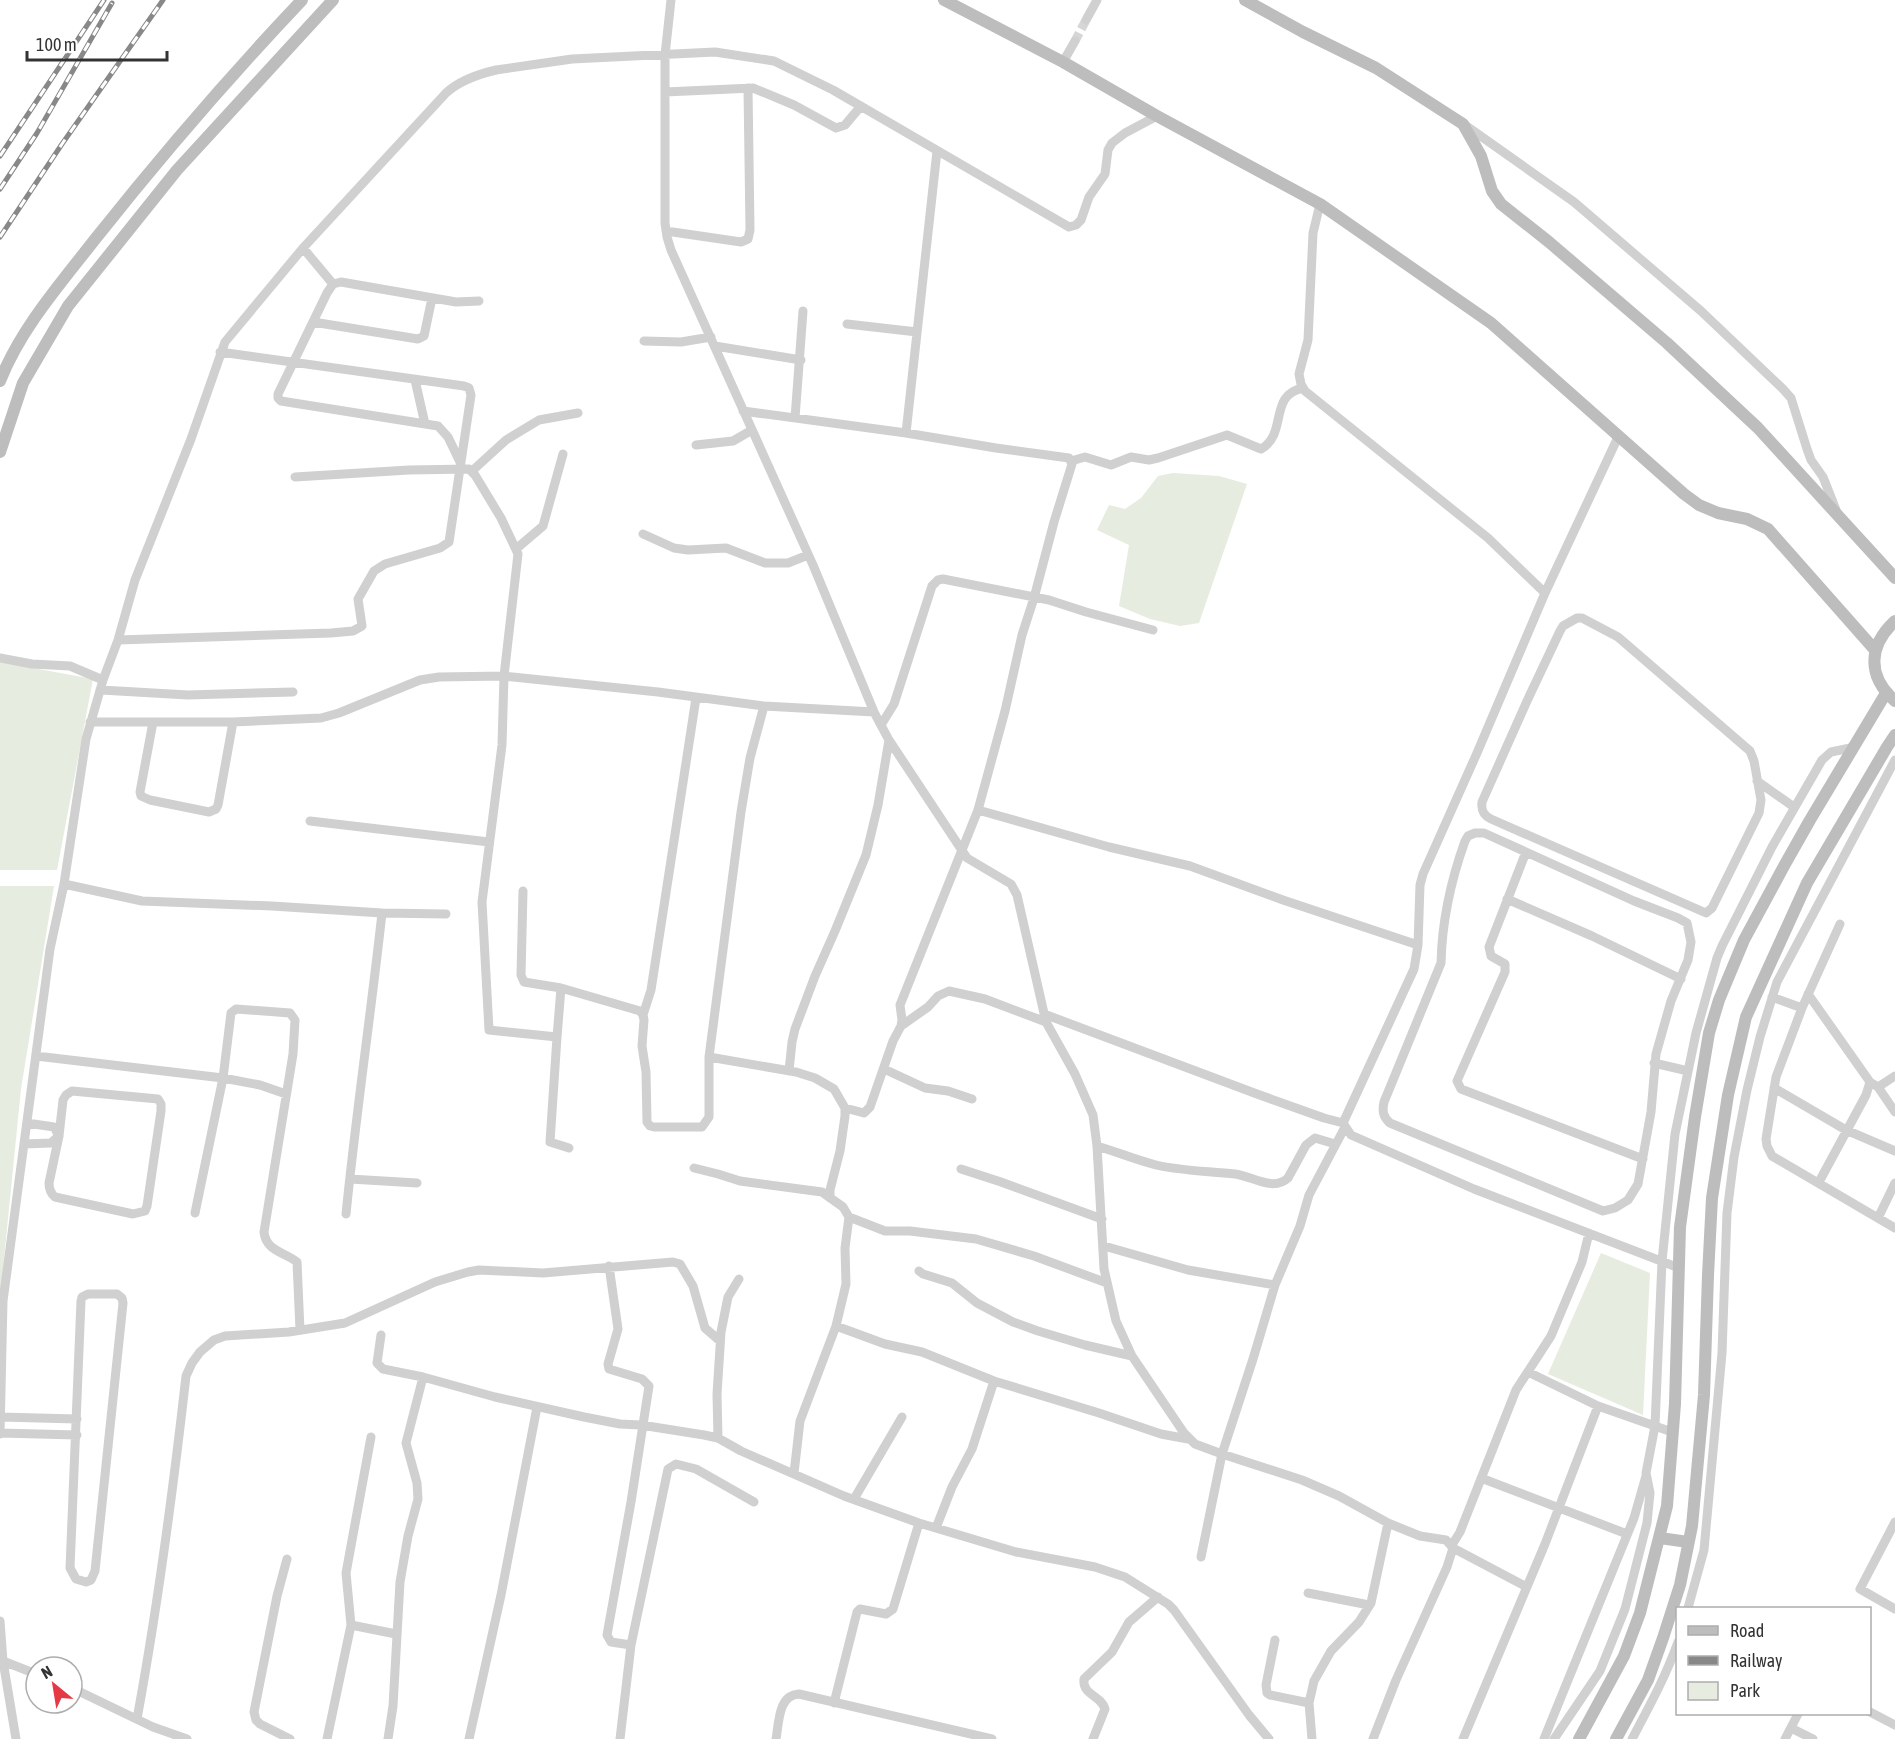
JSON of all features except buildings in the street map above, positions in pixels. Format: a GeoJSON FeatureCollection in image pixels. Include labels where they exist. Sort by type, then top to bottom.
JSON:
{"type":"FeatureCollection","features":[{"type":"Feature","properties":{"kind":"street"},"geometry":{"type":"LineString","coordinates":[[0,381],[6,365],[27,329],[59,285],[161,157],[302,0]]}},
{"type":"Feature","properties":{"kind":"street"},"geometry":{"type":"LineString","coordinates":[[0,452],[23,382],[68,306],[177,170],[333,0]]}},
{"type":"Feature","properties":{"kind":"street"},"geometry":{"type":"LineString","coordinates":[[671,0],[665,55],[666,231],[671,250],[808,555],[874,712],[889,740],[962,852],[972,863],[1011,884],[1014,890],[1045,1018],[1091,1109],[1097,1146],[1107,1283],[1118,1326],[1132,1356],[1188,1439]]}},
{"type":"Feature","properties":{"kind":"street"},"geometry":{"type":"LineString","coordinates":[[944,0],[1063,62],[1157,116],[1320,204],[1491,323],[1684,495],[1699,505],[1718,513],[1747,519],[1768,529],[1875,650]]}},
{"type":"Feature","properties":{"kind":"street"},"geometry":{"type":"LineString","coordinates":[[1086,20],[1097,0]]}},
{"type":"Feature","properties":{"kind":"street"},"geometry":{"type":"LineString","coordinates":[[1245,0],[1376,68],[1463,124],[1574,202],[1701,311],[1791,398],[1807,449],[1839,516]]}},
{"type":"Feature","properties":{"kind":"street"},"geometry":{"type":"LineString","coordinates":[[1063,62],[1075,40]]}},
{"type":"Feature","properties":{"kind":"street"},"geometry":{"type":"LineString","coordinates":[[77,1435],[0,1433],[3,1301],[50,949],[64,884],[90,722],[118,640],[135,580],[191,439],[220,352],[230,334],[303,248],[446,93],[456,85],[487,72],[573,59],[723,52],[774,61],[826,86],[1069,227],[1081,220],[1089,197],[1105,174],[1108,150],[1112,143],[1125,133],[1157,116]]}},
{"type":"Feature","properties":{"kind":"street"},"geometry":{"type":"LineString","coordinates":[[665,92],[748,88],[758,90],[794,105],[836,128],[845,125],[861,106]]}},
{"type":"Feature","properties":{"kind":"street"},"geometry":{"type":"LineString","coordinates":[[666,231],[741,242],[748,239],[750,230],[748,88]]}},
{"type":"Feature","properties":{"kind":"street"},"geometry":{"type":"LineString","coordinates":[[1463,124],[1481,156],[1492,191],[1501,204],[1667,343],[1758,428],[1895,578]]}},
{"type":"Feature","properties":{"kind":"street"},"geometry":{"type":"LineString","coordinates":[[906,434],[937,152]]}},
{"type":"Feature","properties":{"kind":"street"},"geometry":{"type":"LineString","coordinates":[[1320,204],[1313,233],[1308,340],[1299,374],[1303,388],[1488,538],[1545,593]]}},
{"type":"Feature","properties":{"kind":"street"},"geometry":{"type":"LineString","coordinates":[[303,248],[333,284]]}},
{"type":"Feature","properties":{"kind":"street"},"geometry":{"type":"LineString","coordinates":[[459,465],[445,432],[438,426],[281,401],[278,394],[333,284],[341,282],[456,302],[480,301]]}},
{"type":"Feature","properties":{"kind":"street"},"geometry":{"type":"LineString","coordinates":[[313,322],[418,339],[424,336],[432,298]]}},
{"type":"Feature","properties":{"kind":"street"},"geometry":{"type":"LineString","coordinates":[[795,418],[803,311]]}},
{"type":"Feature","properties":{"kind":"street"},"geometry":{"type":"LineString","coordinates":[[847,324],[917,332]]}},
{"type":"Feature","properties":{"kind":"street"},"geometry":{"type":"LineString","coordinates":[[644,340],[713,341],[801,360]]}},
{"type":"Feature","properties":{"kind":"street"},"geometry":{"type":"LineString","coordinates":[[118,640],[303,635],[359,629],[362,621],[358,599],[374,571],[386,564],[440,548],[449,542],[470,391],[464,386],[220,352]]}},
{"type":"Feature","properties":{"kind":"street"},"geometry":{"type":"LineString","coordinates":[[415,380],[425,424]]}},
{"type":"Feature","properties":{"kind":"street"},"geometry":{"type":"LineString","coordinates":[[1071,461],[1084,457],[1112,465],[1131,457],[1149,460],[1227,435],[1261,449],[1268,444],[1275,431],[1284,398],[1293,390],[1303,388]]}},
{"type":"Feature","properties":{"kind":"street"},"geometry":{"type":"LineString","coordinates":[[743,411],[1066,456],[1071,461]]}},
{"type":"Feature","properties":{"kind":"street"},"geometry":{"type":"LineString","coordinates":[[472,471],[506,440],[540,420],[578,413]]}},
{"type":"Feature","properties":{"kind":"street"},"geometry":{"type":"LineString","coordinates":[[696,445],[733,441],[752,430]]}},
{"type":"Feature","properties":{"kind":"street"},"geometry":{"type":"LineString","coordinates":[[1201,1557],[1222,1454],[1254,1359],[1275,1285],[1300,1226],[1309,1196],[1344,1125],[1414,969],[1418,945],[1420,885],[1423,874],[1478,753],[1545,593],[1618,435]]}},
{"type":"Feature","properties":{"kind":"street"},"geometry":{"type":"LineString","coordinates":[[516,549],[543,526],[563,454]]}},
{"type":"Feature","properties":{"kind":"street"},"geometry":{"type":"LineString","coordinates":[[901,1026],[900,1005],[978,810],[1005,711],[1022,635],[1071,461]]}},
{"type":"Feature","properties":{"kind":"street"},"geometry":{"type":"LineString","coordinates":[[295,477],[459,465],[472,471],[501,518],[516,549],[517,559],[504,676],[502,745],[482,902],[489,1030],[557,1037]]}},
{"type":"Feature","properties":{"kind":"street"},"geometry":{"type":"LineString","coordinates":[[643,534],[674,548],[688,550],[722,547],[765,563],[795,562],[808,555]]}},
{"type":"Feature","properties":{"kind":"street"},"geometry":{"type":"LineString","coordinates":[[881,725],[894,704],[934,582],[943,579],[1058,603],[1153,630]]}},
{"type":"Feature","properties":{"kind":"street"},"geometry":{"type":"LineString","coordinates":[[1757,781],[1761,800],[1759,813],[1712,908],[1706,913],[1491,819],[1486,816],[1482,807],[1527,701],[1560,631],[1563,626],[1577,618],[1582,618],[1618,637],[1750,752],[1757,781],[1794,807]]}},
{"type":"Feature","properties":{"kind":"street"},"geometry":{"type":"LineString","coordinates":[[1579,1739],[1624,1656],[1640,1613],[1667,1506],[1680,1268],[1680,1227],[1709,1033],[1719,1000],[1744,940],[1810,819],[1855,747],[1890,697],[1878,681],[1874,666],[1875,650],[1882,632],[1895,621]]}},
{"type":"Feature","properties":{"kind":"street"},"geometry":{"type":"LineString","coordinates":[[0,658],[32,664],[70,666],[103,680]]}},
{"type":"Feature","properties":{"kind":"street"},"geometry":{"type":"LineString","coordinates":[[90,722],[233,722],[321,718],[420,680],[438,677],[504,676],[764,706],[874,712]]}},
{"type":"Feature","properties":{"kind":"street"},"geometry":{"type":"LineString","coordinates":[[101,690],[188,695],[293,692]]}},
{"type":"Feature","properties":{"kind":"street"},"geometry":{"type":"LineString","coordinates":[[696,698],[651,990],[643,1015],[642,1046],[646,1072],[647,1118],[650,1126],[702,1127],[709,1117],[709,1057],[741,812],[750,758],[764,706]]}},
{"type":"Feature","properties":{"kind":"street"},"geometry":{"type":"LineString","coordinates":[[153,722],[141,796],[150,800],[209,812],[218,805],[233,722]]}},
{"type":"Feature","properties":{"kind":"street"},"geometry":{"type":"LineString","coordinates":[[1632,1739],[1634,1722],[1680,1585],[1692,1526],[1704,1395],[1712,1198],[1728,1095],[1746,1017],[1774,952],[1817,866],[1895,735]]}},
{"type":"Feature","properties":{"kind":"street"},"geometry":{"type":"LineString","coordinates":[[789,1071],[795,1029],[866,855],[878,806],[889,740]]}},
{"type":"Feature","properties":{"kind":"street"},"geometry":{"type":"LineString","coordinates":[[1544,1739],[1634,1518],[1646,1473],[1655,1426],[1662,1261],[1675,1134],[1696,1033],[1717,958],[1794,807],[1826,755],[1837,749],[1855,747]]}},
{"type":"Feature","properties":{"kind":"street"},"geometry":{"type":"LineString","coordinates":[[1688,1607],[1704,1550],[1722,1353],[1727,1213],[1734,1157],[1747,1090],[1778,982],[1895,760]]}},
{"type":"Feature","properties":{"kind":"street"},"geometry":{"type":"LineString","coordinates":[[978,810],[1109,847],[1190,866],[1418,945]]}},
{"type":"Feature","properties":{"kind":"street"},"geometry":{"type":"LineString","coordinates":[[310,822],[489,842]]}},
{"type":"Feature","properties":{"kind":"street"},"geometry":{"type":"LineString","coordinates":[[1474,833],[1484,833],[1526,852],[1687,923],[1691,942],[1688,960],[1671,1001],[1654,1063],[1651,1112],[1638,1184],[1632,1195],[1615,1208],[1603,1211],[1390,1123],[1383,1114],[1384,1102],[1441,963],[1442,938],[1453,877],[1465,841],[1474,833]]}},
{"type":"Feature","properties":{"kind":"street"},"geometry":{"type":"LineString","coordinates":[[1526,852],[1489,947],[1491,956],[1505,964],[1505,972],[1457,1081],[1458,1086],[1643,1159]]}},
{"type":"Feature","properties":{"kind":"street"},"geometry":{"type":"LineString","coordinates":[[1817,866],[1834,875]]}},
{"type":"Feature","properties":{"kind":"street"},"geometry":{"type":"LineString","coordinates":[[64,884],[142,902],[446,914]]}},
{"type":"Feature","properties":{"kind":"street"},"geometry":{"type":"LineString","coordinates":[[523,891],[522,979],[527,983],[561,988],[636,1010],[643,1015]]}},
{"type":"Feature","properties":{"kind":"street"},"geometry":{"type":"LineString","coordinates":[[1507,899],[1592,936],[1681,979]]}},
{"type":"Feature","properties":{"kind":"street"},"geometry":{"type":"LineString","coordinates":[[346,1214],[382,913]]}},
{"type":"Feature","properties":{"kind":"street"},"geometry":{"type":"LineString","coordinates":[[1840,924],[1802,1008],[1776,1077],[1766,1139],[1772,1156],[1820,1182],[1895,1228]]}},
{"type":"Feature","properties":{"kind":"street"},"geometry":{"type":"LineString","coordinates":[[561,988],[550,1142],[569,1148]]}},
{"type":"Feature","properties":{"kind":"street"},"geometry":{"type":"LineString","coordinates":[[845,1108],[860,1113],[867,1112],[893,1041],[901,1026],[928,1007],[938,996],[949,991],[985,999],[1045,1018],[1344,1125],[1351,1134],[1474,1188],[1680,1268]]}},
{"type":"Feature","properties":{"kind":"street"},"geometry":{"type":"LineString","coordinates":[[1808,994],[1895,1112]]}},
{"type":"Feature","properties":{"kind":"street"},"geometry":{"type":"LineString","coordinates":[[1772,997],[1802,1008]]}},
{"type":"Feature","properties":{"kind":"street"},"geometry":{"type":"LineString","coordinates":[[195,1213],[223,1078],[233,1010],[236,1008],[285,1011],[293,1016],[295,1032],[264,1232],[266,1241],[274,1250],[297,1262],[300,1330]]}},
{"type":"Feature","properties":{"kind":"street"},"geometry":{"type":"LineString","coordinates":[[36,1056],[223,1078],[260,1085],[286,1094]]}},
{"type":"Feature","properties":{"kind":"street"},"geometry":{"type":"LineString","coordinates":[[709,1057],[789,1071],[815,1078],[834,1089],[845,1108],[843,1131],[830,1198]]}},
{"type":"Feature","properties":{"kind":"street"},"geometry":{"type":"LineString","coordinates":[[1654,1063],[1688,1071]]}},
{"type":"Feature","properties":{"kind":"street"},"geometry":{"type":"LineString","coordinates":[[884,1069],[925,1088],[948,1091],[972,1099]]}},
{"type":"Feature","properties":{"kind":"street"},"geometry":{"type":"LineString","coordinates":[[1820,1182],[1866,1095],[1874,1084],[1895,1076]]}},
{"type":"Feature","properties":{"kind":"street"},"geometry":{"type":"LineString","coordinates":[[1774,1088],[1846,1130],[1895,1151]]}},
{"type":"Feature","properties":{"kind":"street"},"geometry":{"type":"LineString","coordinates":[[24,1144],[51,1143],[59,1136],[63,1100],[72,1091],[158,1099],[161,1111],[145,1211],[133,1214],[51,1195],[49,1183],[59,1136],[54,1127],[27,1123]]}},
{"type":"Feature","properties":{"kind":"street"},"geometry":{"type":"LineString","coordinates":[[1097,1146],[1156,1165],[1237,1174],[1276,1184],[1288,1178],[1310,1141],[1315,1138],[1335,1144]]}},
{"type":"Feature","properties":{"kind":"street"},"geometry":{"type":"LineString","coordinates":[[694,1168],[740,1181],[817,1191],[843,1207],[849,1217],[885,1231],[976,1239],[1034,1256],[1107,1283]]}},
{"type":"Feature","properties":{"kind":"street"},"geometry":{"type":"LineString","coordinates":[[961,1169],[1102,1219]]}},
{"type":"Feature","properties":{"kind":"street"},"geometry":{"type":"LineString","coordinates":[[350,1179],[417,1183]]}},
{"type":"Feature","properties":{"kind":"street"},"geometry":{"type":"LineString","coordinates":[[1878,1218],[1895,1183]]}},
{"type":"Feature","properties":{"kind":"street"},"geometry":{"type":"LineString","coordinates":[[794,1473],[800,1421],[836,1326],[846,1284],[845,1248],[849,1217]]}},
{"type":"Feature","properties":{"kind":"street"},"geometry":{"type":"LineString","coordinates":[[1373,1739],[1396,1680],[1447,1567],[1453,1546],[1516,1390],[1551,1336],[1582,1262],[1589,1233]]}},
{"type":"Feature","properties":{"kind":"street"},"geometry":{"type":"LineString","coordinates":[[1104,1246],[1188,1270],[1275,1285]]}},
{"type":"Feature","properties":{"kind":"street"},"geometry":{"type":"LineString","coordinates":[[137,1719],[152,1640],[170,1521],[186,1376],[200,1352],[214,1340],[225,1336],[300,1330],[351,1321],[435,1282],[479,1270],[543,1273],[673,1262],[680,1264],[693,1286],[705,1328],[720,1341]]}},
{"type":"Feature","properties":{"kind":"street"},"geometry":{"type":"LineString","coordinates":[[609,1266],[618,1329],[609,1366],[612,1371],[642,1379],[649,1386],[607,1635],[611,1642],[631,1645]]}},
{"type":"Feature","properties":{"kind":"street"},"geometry":{"type":"LineString","coordinates":[[919,1271],[952,1283],[978,1303],[1013,1322],[1085,1345],[1132,1356]]}},
{"type":"Feature","properties":{"kind":"street"},"geometry":{"type":"LineString","coordinates":[[718,1438],[717,1394],[720,1341],[728,1298],[739,1279]]}},
{"type":"Feature","properties":{"kind":"street"},"geometry":{"type":"LineString","coordinates":[[88,1294],[117,1294],[122,1298],[123,1303],[109,1447],[95,1571],[91,1580],[86,1582],[76,1579],[70,1568],[77,1419],[82,1297],[88,1294]]}},
{"type":"Feature","properties":{"kind":"street"},"geometry":{"type":"LineString","coordinates":[[836,1326],[877,1341],[922,1352],[994,1381],[1161,1434],[1188,1439],[1222,1454],[1302,1480],[1339,1496],[1388,1523],[1420,1536],[1441,1538],[1527,1587]]}},
{"type":"Feature","properties":{"kind":"street"},"geometry":{"type":"LineString","coordinates":[[381,1335],[377,1363],[383,1370],[423,1377],[537,1407],[620,1424],[641,1425],[718,1438],[741,1451],[854,1499],[919,1523],[1016,1552],[1102,1568],[1131,1579],[1174,1610],[1249,1715],[1269,1739]]}},
{"type":"Feature","properties":{"kind":"street"},"geometry":{"type":"LineString","coordinates":[[1528,1372],[1599,1406],[1672,1432]]}},
{"type":"Feature","properties":{"kind":"street"},"geometry":{"type":"LineString","coordinates":[[388,1739],[393,1706],[400,1581],[408,1536],[418,1499],[417,1483],[406,1443],[423,1377]]}},
{"type":"Feature","properties":{"kind":"street"},"geometry":{"type":"LineString","coordinates":[[936,1528],[952,1487],[972,1449],[994,1381]]}},
{"type":"Feature","properties":{"kind":"street"},"geometry":{"type":"LineString","coordinates":[[1463,1739],[1545,1544],[1599,1406]]}},
{"type":"Feature","properties":{"kind":"street"},"geometry":{"type":"LineString","coordinates":[[469,1739],[501,1595],[537,1407]]}},
{"type":"Feature","properties":{"kind":"street"},"geometry":{"type":"LineString","coordinates":[[0,1417],[77,1419]]}},
{"type":"Feature","properties":{"kind":"street"},"geometry":{"type":"LineString","coordinates":[[854,1499],[902,1417]]}},
{"type":"Feature","properties":{"kind":"street"},"geometry":{"type":"LineString","coordinates":[[327,1739],[351,1625],[346,1573],[370,1437]]}},
{"type":"Feature","properties":{"kind":"street"},"geometry":{"type":"LineString","coordinates":[[620,1739],[631,1645],[668,1469],[676,1464],[696,1469],[754,1502]]}},
{"type":"Feature","properties":{"kind":"street"},"geometry":{"type":"LineString","coordinates":[[1554,1739],[1600,1671],[1625,1609],[1647,1523],[1650,1493],[1646,1473]]}},
{"type":"Feature","properties":{"kind":"street"},"geometry":{"type":"LineString","coordinates":[[1481,1478],[1627,1534]]}},
{"type":"Feature","properties":{"kind":"street"},"geometry":{"type":"LineString","coordinates":[[1634,1518],[1647,1523],[1661,1533],[1688,1542]]}},
{"type":"Feature","properties":{"kind":"street"},"geometry":{"type":"LineString","coordinates":[[1895,1522],[1860,1588],[1862,1592],[1895,1609]]}},
{"type":"Feature","properties":{"kind":"street"},"geometry":{"type":"LineString","coordinates":[[834,1703],[857,1612],[860,1609],[886,1614],[893,1609],[919,1523]]}},
{"type":"Feature","properties":{"kind":"street"},"geometry":{"type":"LineString","coordinates":[[1312,1739],[1308,1703],[1314,1682],[1331,1651],[1359,1622],[1373,1598],[1388,1523]]}},
{"type":"Feature","properties":{"kind":"street"},"geometry":{"type":"LineString","coordinates":[[287,1559],[277,1596],[254,1716],[260,1724],[290,1739]]}},
{"type":"Feature","properties":{"kind":"street"},"geometry":{"type":"LineString","coordinates":[[1308,1593],[1369,1605]]}},
{"type":"Feature","properties":{"kind":"street"},"geometry":{"type":"LineString","coordinates":[[1093,1739],[1105,1709],[1102,1701],[1083,1686],[1084,1678],[1112,1652],[1129,1622],[1158,1597]]}},
{"type":"Feature","properties":{"kind":"street"},"geometry":{"type":"LineString","coordinates":[[0,1621],[3,1661],[16,1739]]}},
{"type":"Feature","properties":{"kind":"street"},"geometry":{"type":"LineString","coordinates":[[351,1625],[396,1634]]}},
{"type":"Feature","properties":{"kind":"street"},"geometry":{"type":"LineString","coordinates":[[1275,1640],[1266,1685],[1267,1693],[1308,1703]]}},
{"type":"Feature","properties":{"kind":"street"},"geometry":{"type":"LineString","coordinates":[[1616,1739],[1634,1722],[1672,1659],[1676,1645]]}},
{"type":"Feature","properties":{"kind":"street"},"geometry":{"type":"LineString","coordinates":[[3,1661],[24,1669]]}},
{"type":"Feature","properties":{"kind":"street"},"geometry":{"type":"LineString","coordinates":[[776,1739],[783,1705],[786,1698],[792,1694],[992,1739]]}},
{"type":"Feature","properties":{"kind":"street"},"geometry":{"type":"LineString","coordinates":[[84,1695],[153,1727],[187,1739]]}},
{"type":"Feature","properties":{"kind":"street"},"geometry":{"type":"LineString","coordinates":[[1871,1713],[1895,1725]]}},
{"type":"Feature","properties":{"kind":"street"},"geometry":{"type":"LineString","coordinates":[[1785,1739],[1797,1715]]}},
{"type":"Feature","properties":{"kind":"street"},"geometry":{"type":"LineString","coordinates":[[1791,1728],[1813,1739]]}},
{"type":"Feature","properties":{"kind":"green space"},"geometry":{"type":"Polygon","coordinates":[[[1173,473],[1219,476],[1247,484],[1199,623],[1180,626],[1150,619],[1119,606],[1129,545],[1097,530],[1109,505],[1125,509],[1141,498],[1158,476],[1173,473]]]}},
{"type":"Feature","properties":{"kind":"green space"},"geometry":{"type":"Polygon","coordinates":[[[0,662],[93,679],[57,870],[0,870],[0,662]]]}},
{"type":"Feature","properties":{"kind":"green space"},"geometry":{"type":"Polygon","coordinates":[[[0,886],[54,886],[21,1089],[0,1299],[0,886]]]}},
{"type":"Feature","properties":{"kind":"green space"},"geometry":{"type":"Polygon","coordinates":[[[1601,1253],[1650,1273],[1643,1415],[1548,1374],[1601,1253]]]}},
{"type":"Feature","properties":{"kind":"tunnel"},"geometry":{"type":"LineString","coordinates":[[1075,41],[1086,20]]}},
{"type":"Feature","properties":{"kind":"railway"},"geometry":{"type":"LineString","coordinates":[[0,156],[104,0]]}},
{"type":"Feature","properties":{"kind":"railway"},"geometry":{"type":"LineString","coordinates":[[0,237],[163,0]]}},
{"type":"Feature","properties":{"kind":"railway"},"geometry":{"type":"LineString","coordinates":[[0,189],[37,133],[112,3]]}}]}
